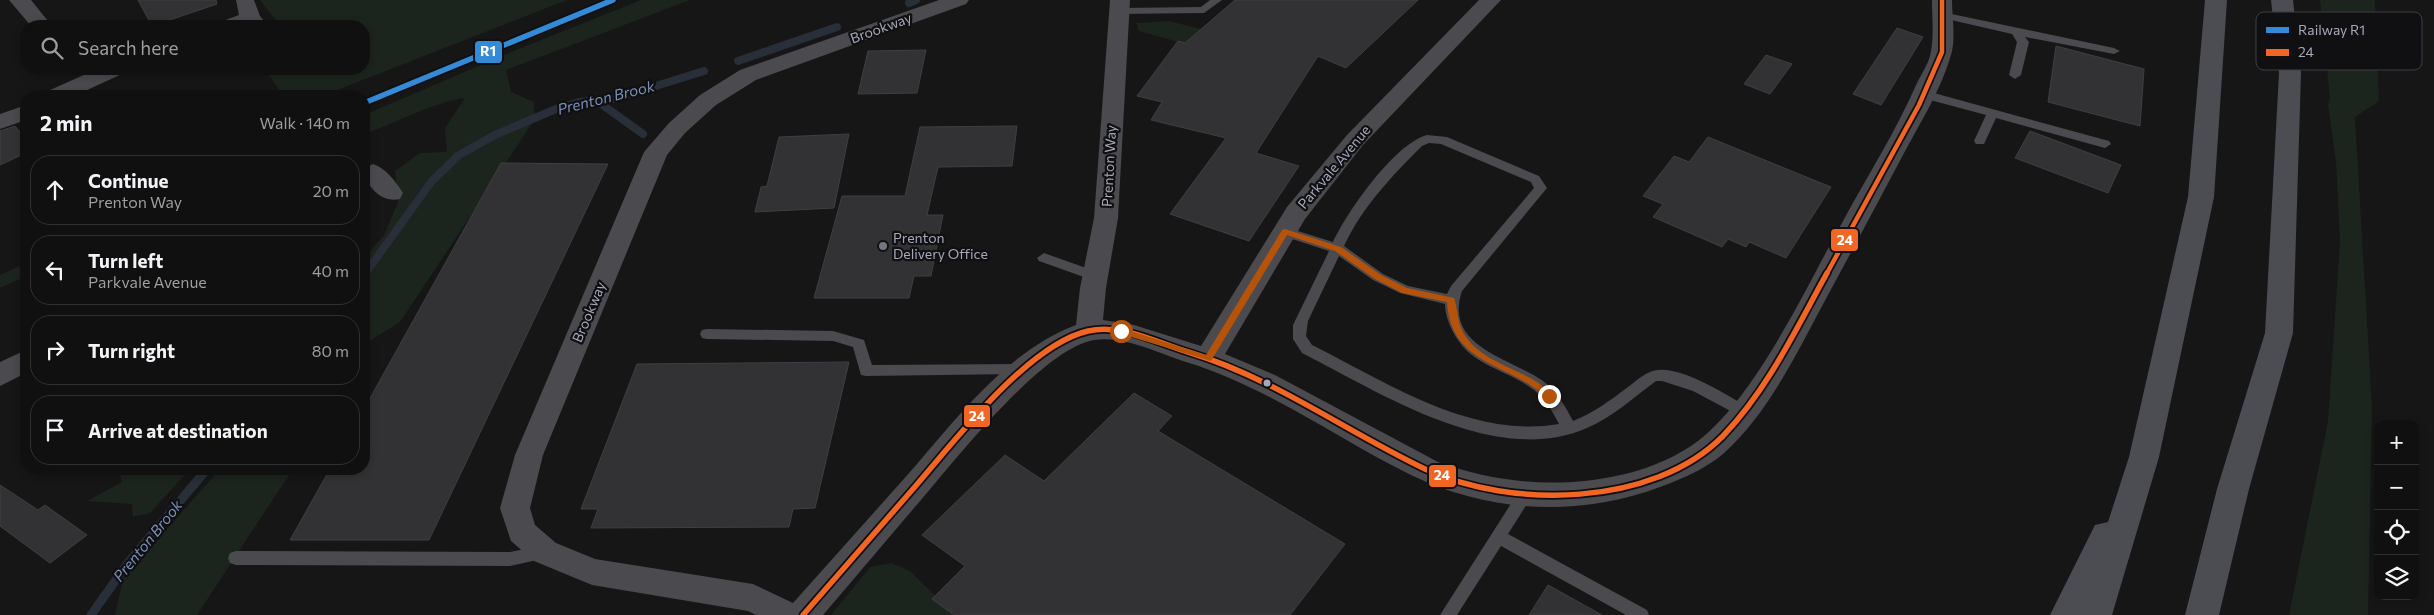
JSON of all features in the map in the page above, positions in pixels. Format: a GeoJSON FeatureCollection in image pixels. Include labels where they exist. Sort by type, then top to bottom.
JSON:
{"type":"FeatureCollection","features":[{"type":"Feature","properties":{"kind":"highway"},"geometry":{"type":"LineString","coordinates":[[2095,615],[2144,457],[2201,196],[2216,0]]}},
{"type":"Feature","properties":{"kind":"highway"},"geometry":{"type":"LineString","coordinates":[[2202,615],[2233,489],[2279,333],[2290,70]]}},
{"type":"Feature","properties":{"kind":"highway"},"geometry":{"type":"LineString","coordinates":[[2067,615],[2144,457]]}},
{"type":"Feature","properties":{"kind":"street"},"geometry":{"type":"LineString","coordinates":[[19,0],[30,10],[37,20]]}},
{"type":"Feature","properties":{"kind":"street","name":"Brookway"},"geometry":{"type":"LineString","coordinates":[[786,615],[753,598],[592,572],[544,552],[522,532],[514,508],[527,464],[656,152],[682,121],[715,94],[748,75],[959,0]]}},
{"type":"Feature","properties":{"kind":"street","name":"Parkvale Avenue"},"geometry":{"type":"LineString","coordinates":[[1208,358],[1296,213],[1355,140],[1491,0]]}},
{"type":"Feature","properties":{"kind":"street","name":"Prenton Way"},"geometry":{"type":"LineString","coordinates":[[1089,331],[1095,276],[1106,218],[1120,6]]}},
{"type":"Feature","properties":{"kind":"street"},"geometry":{"type":"LineString","coordinates":[[802,615],[967,427],[1025,369],[1058,344],[1089,331],[1121,331],[1240,370],[1430,471],[1469,484],[1547,496],[1588,494],[1622,488],[1666,473],[1701,455],[1743,411],[1773,371],[1924,94],[1942,52],[1942,8]]}},
{"type":"Feature","properties":{"kind":"street"},"geometry":{"type":"LineString","coordinates":[[65,84],[94,75]]}},
{"type":"Feature","properties":{"kind":"street"},"geometry":{"type":"LineString","coordinates":[[0,122],[20,114]]}},
{"type":"Feature","properties":{"kind":"street"},"geometry":{"type":"LineString","coordinates":[[0,375],[20,363]]}},
{"type":"Feature","properties":{"kind":"lane"},"geometry":{"type":"LineString","coordinates":[[1120,6],[1204,10],[1217,0]]}},
{"type":"Feature","properties":{"kind":"lane"},"geometry":{"type":"LineString","coordinates":[[1942,8],[2016,32],[2114,51]]}},
{"type":"Feature","properties":{"kind":"lane"},"geometry":{"type":"LineString","coordinates":[[2016,32],[2023,42],[2016,75]]}},
{"type":"Feature","properties":{"kind":"lane"},"geometry":{"type":"LineString","coordinates":[[1924,94],[2105,144]]}},
{"type":"Feature","properties":{"kind":"lane"},"geometry":{"type":"LineString","coordinates":[[1980,141],[1992,114]]}},
{"type":"Feature","properties":{"kind":"lane"},"geometry":{"type":"LineString","coordinates":[[1569,428],[1557,406],[1538,385],[1490,362],[1473,350],[1460,333],[1452,312],[1451,300],[1456,289],[1541,188],[1540,183],[1535,179],[1443,140],[1427,139],[1408,150],[1380,180],[1350,220],[1338,249],[1299,327],[1300,342],[1307,349],[1378,385],[1452,418],[1501,431],[1534,433],[1569,428],[1605,410],[1653,376],[1661,374],[1675,377],[1743,411]]}},
{"type":"Feature","properties":{"kind":"lane"},"geometry":{"type":"LineString","coordinates":[[1285,232],[1338,249],[1378,277],[1405,290],[1451,300]]}},
{"type":"Feature","properties":{"kind":"lane"},"geometry":{"type":"LineString","coordinates":[[1044,258],[1095,276]]}},
{"type":"Feature","properties":{"kind":"lane"},"geometry":{"type":"LineString","coordinates":[[707,334],[833,336],[859,344],[866,371],[1025,369]]}},
{"type":"Feature","properties":{"kind":"lane"},"geometry":{"type":"LineString","coordinates":[[1448,615],[1526,494]]}},
{"type":"Feature","properties":{"kind":"lane"},"geometry":{"type":"LineString","coordinates":[[1499,537],[1641,615]]}},
{"type":"Feature","properties":{"kind":"lane"},"geometry":{"type":"LineString","coordinates":[[236,558],[510,559],[544,552]]}},
{"type":"Feature","properties":{"kind":"shaded area"},"geometry":{"type":"Polygon","coordinates":[[[260,0],[567,0],[337,90],[279,90],[269,75],[370,75],[370,20],[275,20],[260,0]]]}},
{"type":"Feature","properties":{"kind":"shaded area"},"geometry":{"type":"Polygon","coordinates":[[[641,0],[690,0],[506,70],[511,92],[534,102],[535,119],[400,322],[370,341],[370,251],[384,235],[398,202],[395,171],[420,153],[447,152],[445,128],[465,98],[439,104],[370,132],[370,112],[516,50],[641,0]]]}},
{"type":"Feature","properties":{"kind":"shaded area"},"geometry":{"type":"Polygon","coordinates":[[[2320,0],[2375,0],[2375,12],[2321,12],[2320,0]]]}},
{"type":"Feature","properties":{"kind":"shaded area"},"geometry":{"type":"Polygon","coordinates":[[[1169,21],[1241,39],[1233,47],[1178,42],[1139,31],[1136,23],[1169,21]]]}},
{"type":"Feature","properties":{"kind":"shaded area"},"geometry":{"type":"Polygon","coordinates":[[[2327,70],[2378,70],[2379,101],[2355,117],[2372,406],[2368,615],[2289,615],[2328,421],[2340,243],[2336,161],[2328,105],[2330,98],[2327,70]]]}},
{"type":"Feature","properties":{"kind":"shaded area"},"geometry":{"type":"Polygon","coordinates":[[[20,266],[20,279],[0,288],[0,275],[20,266]]]}},
{"type":"Feature","properties":{"kind":"shaded area"},"geometry":{"type":"Polygon","coordinates":[[[120,475],[185,475],[150,513],[133,517],[132,504],[87,501],[122,482],[120,475]]]}},
{"type":"Feature","properties":{"kind":"shaded area"},"geometry":{"type":"Polygon","coordinates":[[[215,475],[289,475],[197,615],[115,615],[123,579],[215,475]]]}},
{"type":"Feature","properties":{"kind":"shaded area"},"geometry":{"type":"Polygon","coordinates":[[[891,563],[910,571],[955,615],[831,615],[870,567],[891,563]]]}},
{"type":"Feature","properties":{"kind":"building"},"geometry":{"type":"Polygon","coordinates":[[[138,0],[216,0],[217,4],[170,20],[149,20],[138,0]]]}},
{"type":"Feature","properties":{"kind":"building"},"geometry":{"type":"Polygon","coordinates":[[[1235,0],[1418,0],[1346,68],[1318,56],[1256,153],[1299,166],[1249,241],[1170,214],[1226,138],[1151,120],[1162,102],[1137,96],[1178,41],[1185,43],[1235,0]]]}},
{"type":"Feature","properties":{"kind":"building"},"geometry":{"type":"Polygon","coordinates":[[[1897,28],[1923,37],[1881,105],[1853,94],[1897,28]]]}},
{"type":"Feature","properties":{"kind":"building"},"geometry":{"type":"Polygon","coordinates":[[[2056,46],[2144,69],[2140,126],[2048,102],[2056,46]]]}},
{"type":"Feature","properties":{"kind":"building"},"geometry":{"type":"Polygon","coordinates":[[[926,50],[917,93],[858,94],[868,51],[926,50]]]}},
{"type":"Feature","properties":{"kind":"building"},"geometry":{"type":"Polygon","coordinates":[[[1766,55],[1792,64],[1770,94],[1744,84],[1766,55]]]}},
{"type":"Feature","properties":{"kind":"building"},"geometry":{"type":"Polygon","coordinates":[[[15,126],[20,132],[20,156],[0,165],[0,131],[15,126]]]}},
{"type":"Feature","properties":{"kind":"building","name":"Prenton Delivery Office"},"geometry":{"type":"Polygon","coordinates":[[[1017,126],[1012,166],[938,167],[927,215],[943,215],[931,276],[914,276],[909,298],[814,298],[842,196],[905,196],[920,127],[1017,126]]]}},
{"type":"Feature","properties":{"kind":"building"},"geometry":{"type":"Polygon","coordinates":[[[2030,131],[2121,165],[2108,193],[2015,158],[2030,131]]]}},
{"type":"Feature","properties":{"kind":"building"},"geometry":{"type":"Polygon","coordinates":[[[849,134],[834,208],[755,212],[761,187],[767,186],[779,137],[849,134]]]}},
{"type":"Feature","properties":{"kind":"building"},"geometry":{"type":"Polygon","coordinates":[[[1708,137],[1831,187],[1786,258],[1749,242],[1746,247],[1728,239],[1722,247],[1653,217],[1663,204],[1643,196],[1674,156],[1689,162],[1708,137]]]}},
{"type":"Feature","properties":{"kind":"building"},"geometry":{"type":"Polygon","coordinates":[[[501,163],[608,164],[429,540],[290,540],[327,475],[370,475],[370,398],[501,163]]]}},
{"type":"Feature","properties":{"kind":"building"},"geometry":{"type":"Polygon","coordinates":[[[849,362],[815,508],[793,509],[789,527],[591,528],[598,509],[581,509],[637,364],[849,362]]]}},
{"type":"Feature","properties":{"kind":"building"},"geometry":{"type":"Polygon","coordinates":[[[1134,393],[1172,416],[1158,431],[1345,544],[1290,615],[954,615],[932,599],[965,566],[922,535],[1005,455],[1044,481],[1134,393]]]}},
{"type":"Feature","properties":{"kind":"building"},"geometry":{"type":"Polygon","coordinates":[[[0,485],[38,510],[45,505],[87,535],[50,563],[0,526],[0,485]]]}},
{"type":"Feature","properties":{"kind":"building"},"geometry":{"type":"Polygon","coordinates":[[[1548,585],[1602,615],[1529,615],[1548,585]]]}},
{"type":"Feature","properties":{"kind":"waterway","name":"Prenton Brook"},"geometry":{"type":"LineString","coordinates":[[909,3],[916,0]]}},
{"type":"Feature","properties":{"kind":"waterway","name":"Prenton Brook"},"geometry":{"type":"LineString","coordinates":[[738,61],[837,27]]}},
{"type":"Feature","properties":{"kind":"waterway","name":"Prenton Brook"},"geometry":{"type":"LineString","coordinates":[[370,267],[432,181],[459,155],[495,135],[556,109],[579,102],[614,99],[704,71]]}},
{"type":"Feature","properties":{"kind":"waterway"},"geometry":{"type":"LineString","coordinates":[[597,101],[643,134]]}},
{"type":"Feature","properties":{"kind":"waterway","name":"Prenton Brook"},"geometry":{"type":"LineString","coordinates":[[91,615],[128,563],[202,475]]}},
{"type":"Feature","properties":{"kind":"rail line","name":"R1"},"geometry":{"type":"LineString","coordinates":[[370,101],[613,0]]}},
{"type":"Feature","properties":{"kind":"transit line","name":"24"},"geometry":{"type":"LineString","coordinates":[[803,615],[947,449],[993,399],[1042,355],[1066,339],[1088,331],[1111,330],[1123,332],[1233,368],[1288,394],[1404,458],[1459,482],[1493,490],[1529,494],[1566,495],[1603,491],[1638,483],[1671,471],[1711,447],[1740,416],[1773,371],[1919,105],[1942,52],[1942,0]]}},
{"type":"Feature","properties":{"kind":"place","name":"Prenton Delivery Office"},"geometry":{"type":"Point","coordinates":[883,246]}},
{"type":"Feature","properties":{"kind":"route"},"geometry":{"type":"LineString","coordinates":[[1121,331],[1208,358],[1285,232],[1338,249],[1378,277],[1405,290],[1451,300],[1452,312],[1460,333],[1473,350],[1490,362],[1538,385],[1549,396]]}}]}
